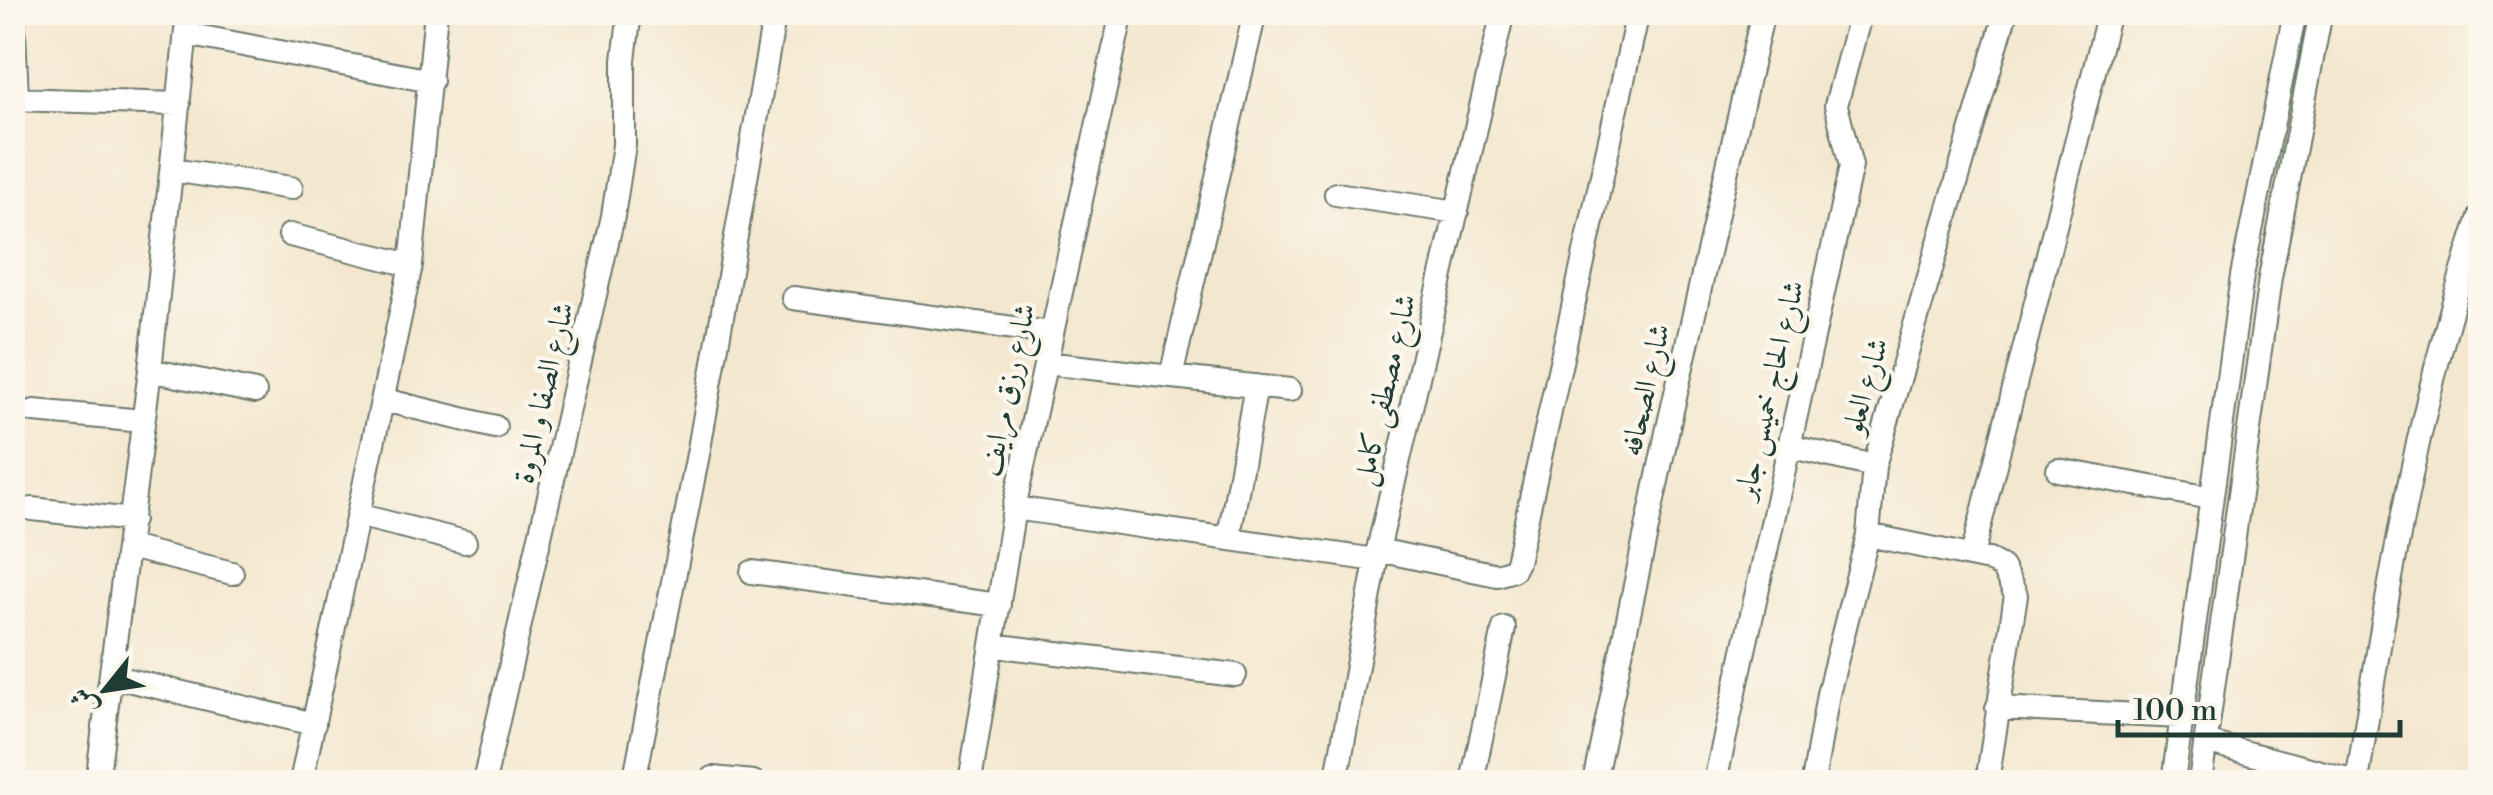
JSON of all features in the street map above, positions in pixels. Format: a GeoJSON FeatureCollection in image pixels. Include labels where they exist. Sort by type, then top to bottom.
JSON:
{"type":"FeatureCollection","features":[{"type":"Feature","properties":{"kind":"street"},"geometry":{"type":"LineString","coordinates":[[13,12],[15,98],[179,104]]}},
{"type":"Feature","properties":{"kind":"street"},"geometry":{"type":"LineString","coordinates":[[301,782],[411,264],[436,12]]}},
{"type":"Feature","properties":{"kind":"street","name":"شارع الصفا و المروة"},"geometry":{"type":"LineString","coordinates":[[484,782],[614,216],[624,145],[630,12]]}},
{"type":"Feature","properties":{"kind":"street"},"geometry":{"type":"LineString","coordinates":[[634,782],[700,449],[775,12]]}},
{"type":"Feature","properties":{"kind":"street","name":"شارع رزق مرايف"},"geometry":{"type":"LineString","coordinates":[[970,782],[1014,508],[1122,12]]}},
{"type":"Feature","properties":{"kind":"street"},"geometry":{"type":"LineString","coordinates":[[1172,377],[1255,12]]}},
{"type":"Feature","properties":{"kind":"street","name":"شارع مصطفى كامل"},"geometry":{"type":"LineString","coordinates":[[1336,782],[1377,555],[1503,12]]}},
{"type":"Feature","properties":{"kind":"street"},"geometry":{"type":"LineString","coordinates":[[1014,508],[1377,555],[1498,575],[1513,570],[1638,12]]}},
{"type":"Feature","properties":{"kind":"street","name":"شارع الصحافه"},"geometry":{"type":"LineString","coordinates":[[1594,782],[1668,428],[1763,12]]}},
{"type":"Feature","properties":{"kind":"street","name":"شارع الحاج خميس جابر"},"geometry":{"type":"LineString","coordinates":[[1715,782],[1851,166],[1836,105],[1860,12]]}},
{"type":"Feature","properties":{"kind":"street","name":"شارع العلو"},"geometry":{"type":"LineString","coordinates":[[1813,782],[1828,694],[1868,535],[1874,466],[2006,12]]}},
{"type":"Feature","properties":{"kind":"street"},"geometry":{"type":"LineString","coordinates":[[1972,556],[2109,12]]}},
{"type":"Feature","properties":{"kind":"street"},"geometry":{"type":"LineString","coordinates":[[2173,782],[2255,193],[2295,12]]}},
{"type":"Feature","properties":{"kind":"street"},"geometry":{"type":"LineString","coordinates":[[2200,782],[2270,278],[2296,120],[2321,12]]}},
{"type":"Feature","properties":{"kind":"street"},"geometry":{"type":"LineString","coordinates":[[97,782],[150,370],[186,24],[431,81]]}},
{"type":"Feature","properties":{"kind":"street"},"geometry":{"type":"LineString","coordinates":[[172,170],[292,188]]}},
{"type":"Feature","properties":{"kind":"street"},"geometry":{"type":"LineString","coordinates":[[1336,194],[1457,212]]}},
{"type":"Feature","properties":{"kind":"street"},"geometry":{"type":"LineString","coordinates":[[2205,742],[2357,782],[2406,486],[2432,371],[2480,217]]}},
{"type":"Feature","properties":{"kind":"street"},"geometry":{"type":"LineString","coordinates":[[290,235],[411,264]]}},
{"type":"Feature","properties":{"kind":"street"},"geometry":{"type":"LineString","coordinates":[[793,298],[1051,333]]}},
{"type":"Feature","properties":{"kind":"street"},"geometry":{"type":"LineString","coordinates":[[1045,363],[1290,390]]}},
{"type":"Feature","properties":{"kind":"street"},"geometry":{"type":"LineString","coordinates":[[150,370],[255,392]]}},
{"type":"Feature","properties":{"kind":"street"},"geometry":{"type":"LineString","coordinates":[[1230,536],[1256,386]]}},
{"type":"Feature","properties":{"kind":"street"},"geometry":{"type":"LineString","coordinates":[[384,400],[495,427]]}},
{"type":"Feature","properties":{"kind":"street"},"geometry":{"type":"LineString","coordinates":[[34,411],[143,421]]}},
{"type":"Feature","properties":{"kind":"street"},"geometry":{"type":"LineString","coordinates":[[1788,446],[1874,466]]}},
{"type":"Feature","properties":{"kind":"street"},"geometry":{"type":"LineString","coordinates":[[2058,470],[2211,498]]}},
{"type":"Feature","properties":{"kind":"street"},"geometry":{"type":"LineString","coordinates":[[32,510],[132,520]]}},
{"type":"Feature","properties":{"kind":"street"},"geometry":{"type":"LineString","coordinates":[[360,516],[464,542]]}},
{"type":"Feature","properties":{"kind":"street"},"geometry":{"type":"LineString","coordinates":[[1868,535],[1972,556],[2002,567],[2016,595],[1987,782]]}},
{"type":"Feature","properties":{"kind":"street"},"geometry":{"type":"LineString","coordinates":[[129,547],[232,573]]}},
{"type":"Feature","properties":{"kind":"street"},"geometry":{"type":"LineString","coordinates":[[752,572],[999,606]]}},
{"type":"Feature","properties":{"kind":"street"},"geometry":{"type":"LineString","coordinates":[[1472,782],[1504,628]]}},
{"type":"Feature","properties":{"kind":"street"},"geometry":{"type":"LineString","coordinates":[[992,645],[1235,675]]}},
{"type":"Feature","properties":{"kind":"street"},"geometry":{"type":"LineString","coordinates":[[112,676],[314,724]]}},
{"type":"Feature","properties":{"kind":"street"},"geometry":{"type":"LineString","coordinates":[[1997,708],[2181,717]]}},
{"type":"Feature","properties":{"kind":"street"},"geometry":{"type":"LineString","coordinates":[[713,778],[753,782]]}}]}
